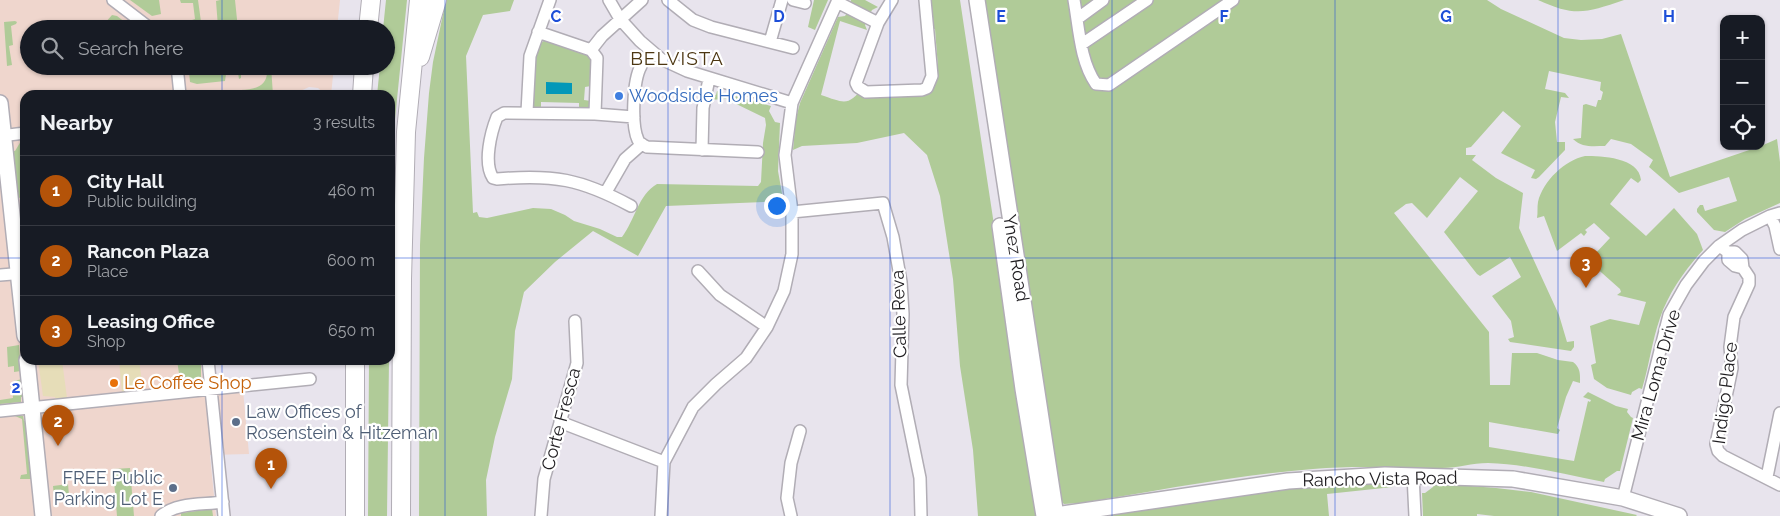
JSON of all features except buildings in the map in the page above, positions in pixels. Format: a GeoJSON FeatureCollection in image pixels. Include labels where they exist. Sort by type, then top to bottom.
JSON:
{"type":"FeatureCollection","features":[{"type":"Feature","properties":{"kind":"highway"},"geometry":{"type":"LineString","coordinates":[[361,20],[362,0]]}},
{"type":"Feature","properties":{"kind":"highway"},"geometry":{"type":"LineString","coordinates":[[369,20],[371,0]]}},
{"type":"Feature","properties":{"kind":"highway"},"geometry":{"type":"LineString","coordinates":[[400,516],[402,279],[408,98],[419,0]]}},
{"type":"Feature","properties":{"kind":"highway"},"geometry":{"type":"LineString","coordinates":[[408,98],[437,0]]}},
{"type":"Feature","properties":{"kind":"highway"},"geometry":{"type":"LineString","coordinates":[[362,90],[363,75]]}},
{"type":"Feature","properties":{"kind":"highway"},"geometry":{"type":"LineString","coordinates":[[355,365],[355,516]]}},
{"type":"Feature","properties":{"kind":"main road","name":"Ynez Road"},"geometry":{"type":"LineString","coordinates":[[967,0],[990,149],[1023,389],[1051,516]]}},
{"type":"Feature","properties":{"kind":"main road","name":"Ynez Road"},"geometry":{"type":"LineString","coordinates":[[977,0],[1051,516]]}},
{"type":"Feature","properties":{"kind":"main road"},"geometry":{"type":"LineString","coordinates":[[0,103],[2,136],[20,259]]}},
{"type":"Feature","properties":{"kind":"main road"},"geometry":{"type":"LineString","coordinates":[[28,365],[43,516]]}},
{"type":"Feature","properties":{"kind":"main road","name":"Rancho Vista Road"},"geometry":{"type":"LineString","coordinates":[[1051,516],[1288,481],[1386,475],[1513,479],[1623,498],[1678,516]]}},
{"type":"Feature","properties":{"kind":"street"},"geometry":{"type":"LineString","coordinates":[[113,0],[140,20]]}},
{"type":"Feature","properties":{"kind":"street"},"geometry":{"type":"LineString","coordinates":[[527,112],[530,56],[550,0]]}},
{"type":"Feature","properties":{"kind":"street"},"geometry":{"type":"LineString","coordinates":[[609,0],[620,18],[640,41],[662,59],[686,71],[709,79],[792,103]]}},
{"type":"Feature","properties":{"kind":"street"},"geometry":{"type":"LineString","coordinates":[[591,50],[620,18],[642,0]]}},
{"type":"Feature","properties":{"kind":"street"},"geometry":{"type":"LineString","coordinates":[[668,0],[693,20],[711,27],[793,48]]}},
{"type":"Feature","properties":{"kind":"street"},"geometry":{"type":"LineString","coordinates":[[770,42],[782,0]]}},
{"type":"Feature","properties":{"kind":"street"},"geometry":{"type":"LineString","coordinates":[[892,0],[878,23],[856,83],[858,88],[866,92],[922,90],[927,88],[932,76],[926,0]]}},
{"type":"Feature","properties":{"kind":"street"},"geometry":{"type":"LineString","coordinates":[[1074,0],[1089,73],[1096,84],[1109,85],[1233,0]]}},
{"type":"Feature","properties":{"kind":"street"},"geometry":{"type":"LineString","coordinates":[[1078,19],[1103,0]]}},
{"type":"Feature","properties":{"kind":"street"},"geometry":{"type":"LineString","coordinates":[[1082,44],[1147,0]]}},
{"type":"Feature","properties":{"kind":"street"},"geometry":{"type":"LineString","coordinates":[[661,516],[664,462],[693,407],[746,358],[767,327],[784,291],[792,254],[792,212],[784,155],[792,103],[837,1],[878,23]]}},
{"type":"Feature","properties":{"kind":"street"},"geometry":{"type":"LineString","coordinates":[[538,32],[591,50],[597,58],[595,114]]}},
{"type":"Feature","properties":{"kind":"street"},"geometry":{"type":"LineString","coordinates":[[641,66],[637,75],[634,117],[638,140],[642,144],[647,147],[758,152]]}},
{"type":"Feature","properties":{"kind":"street"},"geometry":{"type":"LineString","coordinates":[[178,75],[179,90]]}},
{"type":"Feature","properties":{"kind":"street"},"geometry":{"type":"LineString","coordinates":[[702,150],[703,108],[709,79]]}},
{"type":"Feature","properties":{"kind":"street"},"geometry":{"type":"LineString","coordinates":[[631,206],[606,192],[578,182],[555,178],[493,178],[489,169],[489,144],[496,117],[504,113],[595,114],[634,117]]}},
{"type":"Feature","properties":{"kind":"street"},"geometry":{"type":"LineString","coordinates":[[2,136],[20,134]]}},
{"type":"Feature","properties":{"kind":"street"},"geometry":{"type":"LineString","coordinates":[[606,192],[625,159],[642,144]]}},
{"type":"Feature","properties":{"kind":"street","name":"Calle Reva"},"geometry":{"type":"LineString","coordinates":[[792,212],[883,203],[893,237],[901,282],[903,314],[901,386],[920,478],[921,516]]}},
{"type":"Feature","properties":{"kind":"street"},"geometry":{"type":"LineString","coordinates":[[1775,215],[1775,226],[1780,249]]}},
{"type":"Feature","properties":{"kind":"street","name":"Mira Loma Drive"},"geometry":{"type":"LineString","coordinates":[[1623,498],[1669,315],[1704,261],[1724,249],[1742,230],[1775,215]]}},
{"type":"Feature","properties":{"kind":"street","name":"Indigo Place"},"geometry":{"type":"LineString","coordinates":[[1724,249],[1728,260],[1734,266],[1743,268],[1748,277],[1749,284],[1734,317],[1730,347],[1732,368],[1716,444],[1718,451],[1723,456],[1780,485]]}},
{"type":"Feature","properties":{"kind":"street"},"geometry":{"type":"LineString","coordinates":[[698,271],[720,295],[767,327]]}},
{"type":"Feature","properties":{"kind":"street"},"geometry":{"type":"LineString","coordinates":[[0,275],[20,273]]}},
{"type":"Feature","properties":{"kind":"street","name":"Corte Fresca"},"geometry":{"type":"LineString","coordinates":[[541,516],[544,480],[577,363],[575,321]]}},
{"type":"Feature","properties":{"kind":"street"},"geometry":{"type":"LineString","coordinates":[[208,365],[224,516]]}},
{"type":"Feature","properties":{"kind":"street"},"geometry":{"type":"LineString","coordinates":[[0,411],[310,379]]}},
{"type":"Feature","properties":{"kind":"street"},"geometry":{"type":"LineString","coordinates":[[1767,477],[1780,412]]}},
{"type":"Feature","properties":{"kind":"street"},"geometry":{"type":"LineString","coordinates":[[560,422],[664,462]]}},
{"type":"Feature","properties":{"kind":"street"},"geometry":{"type":"LineString","coordinates":[[792,516],[787,498],[791,463],[800,431]]}},
{"type":"Feature","properties":{"kind":"street"},"geometry":{"type":"LineString","coordinates":[[1413,475],[1415,516]]}},
{"type":"Feature","properties":{"kind":"street"},"geometry":{"type":"LineString","coordinates":[[161,516],[177,507],[223,502]]}},
{"type":"Feature","properties":{"kind":"shaded area"},"geometry":{"type":"Polygon","coordinates":[[[0,0],[340,0],[338,20],[20,20],[20,75],[333,75],[332,90],[309,87],[303,90],[20,90],[20,365],[202,365],[203,379],[217,377],[224,381],[242,380],[249,454],[210,455],[216,516],[0,516],[0,0]]]}},
{"type":"Feature","properties":{"kind":"green space"},"geometry":{"type":"Polygon","coordinates":[[[130,0],[159,0],[161,14],[152,16],[130,0]]]}},
{"type":"Feature","properties":{"kind":"green space"},"geometry":{"type":"Polygon","coordinates":[[[180,0],[198,0],[201,20],[192,20],[195,19],[193,3],[181,3],[180,0]]]}},
{"type":"Feature","properties":{"kind":"green space"},"geometry":{"type":"Polygon","coordinates":[[[235,0],[237,20],[217,20],[216,1],[235,0]]]}},
{"type":"Feature","properties":{"kind":"green space"},"geometry":{"type":"Polygon","coordinates":[[[386,0],[407,0],[395,119],[395,90],[378,90],[379,75],[395,75],[395,20],[384,20],[386,0]]]}},
{"type":"Feature","properties":{"kind":"green space"},"geometry":{"type":"Polygon","coordinates":[[[446,0],[514,0],[510,11],[483,15],[466,56],[473,213],[477,212],[479,217],[487,218],[533,208],[551,209],[574,221],[600,229],[617,237],[622,237],[641,201],[657,184],[758,186],[761,182],[765,118],[726,99],[708,100],[708,96],[716,95],[717,91],[771,106],[769,111],[775,122],[780,123],[778,171],[783,199],[764,202],[666,206],[638,256],[593,231],[555,262],[524,292],[515,331],[512,379],[495,437],[486,480],[487,516],[419,516],[420,245],[424,158],[433,62],[446,0]]]}},
{"type":"Feature","properties":{"kind":"green space"},"geometry":{"type":"Polygon","coordinates":[[[814,0],[828,0],[815,30],[808,27],[814,0]]]}},
{"type":"Feature","properties":{"kind":"green space"},"geometry":{"type":"Polygon","coordinates":[[[851,0],[865,0],[878,7],[871,12],[850,4],[851,0]]]}},
{"type":"Feature","properties":{"kind":"green space"},"geometry":{"type":"Polygon","coordinates":[[[929,0],[960,0],[1038,516],[978,516],[973,450],[960,366],[953,279],[940,196],[927,155],[904,133],[857,143],[802,146],[793,150],[796,118],[800,103],[838,17],[845,16],[847,13],[866,23],[867,30],[840,21],[821,95],[846,101],[859,93],[864,86],[922,86],[926,80],[926,71],[938,68],[935,29],[930,29],[929,0]]]}},
{"type":"Feature","properties":{"kind":"green space"},"geometry":{"type":"Polygon","coordinates":[[[981,0],[1487,0],[1501,9],[1564,38],[1581,40],[1602,39],[1621,34],[1670,177],[1749,150],[1765,150],[1765,144],[1777,139],[1780,162],[1780,203],[1745,219],[1725,232],[1714,230],[1697,212],[1697,209],[1700,205],[1703,205],[1705,211],[1737,201],[1729,177],[1679,193],[1649,167],[1653,160],[1631,144],[1611,139],[1605,146],[1588,146],[1580,144],[1573,139],[1581,138],[1583,105],[1596,107],[1598,100],[1601,100],[1603,92],[1600,90],[1601,82],[1549,71],[1545,89],[1565,93],[1569,98],[1561,97],[1555,122],[1557,142],[1565,142],[1565,150],[1536,179],[1531,178],[1535,170],[1501,153],[1521,126],[1503,111],[1471,147],[1466,148],[1466,155],[1476,155],[1472,160],[1496,178],[1523,193],[1519,228],[1559,315],[1567,342],[1574,341],[1574,347],[1571,351],[1510,342],[1508,339],[1514,337],[1511,321],[1492,296],[1521,277],[1510,257],[1480,276],[1444,232],[1478,191],[1460,177],[1427,218],[1412,203],[1406,204],[1394,213],[1489,332],[1490,385],[1510,385],[1512,353],[1537,353],[1558,360],[1573,362],[1579,369],[1580,383],[1573,381],[1566,397],[1557,428],[1560,430],[1558,434],[1489,422],[1489,447],[1574,461],[1588,401],[1590,402],[1591,400],[1583,397],[1588,392],[1616,406],[1628,409],[1627,412],[1633,418],[1620,471],[1605,479],[1604,482],[1532,468],[1488,463],[1442,468],[1329,468],[1255,475],[1080,503],[1064,504],[1060,500],[981,0]]]}},
{"type":"Feature","properties":{"kind":"green space"},"geometry":{"type":"Polygon","coordinates":[[[1538,0],[1624,0],[1600,8],[1571,11],[1538,0]]]}},
{"type":"Feature","properties":{"kind":"green space"},"geometry":{"type":"Polygon","coordinates":[[[112,15],[122,20],[116,20],[108,20],[112,15]]]}},
{"type":"Feature","properties":{"kind":"green space"},"geometry":{"type":"Polygon","coordinates":[[[4,22],[17,22],[16,24],[11,26],[13,45],[9,46],[12,65],[7,66],[4,22]]]}},
{"type":"Feature","properties":{"kind":"green space"},"geometry":{"type":"Polygon","coordinates":[[[545,40],[590,56],[592,60],[591,86],[585,87],[584,100],[591,101],[589,108],[579,109],[579,103],[541,102],[541,109],[533,107],[537,46],[545,40]]]}},
{"type":"Feature","properties":{"kind":"green space"},"geometry":{"type":"Polygon","coordinates":[[[189,75],[226,75],[225,81],[197,84],[190,82],[189,75]]]}},
{"type":"Feature","properties":{"kind":"green space"},"geometry":{"type":"Polygon","coordinates":[[[267,75],[272,75],[273,90],[241,90],[257,87],[267,75]]]}},
{"type":"Feature","properties":{"kind":"green space"},"geometry":{"type":"Polygon","coordinates":[[[20,143],[20,198],[18,198],[13,151],[15,151],[20,143]]]}},
{"type":"Feature","properties":{"kind":"green space"},"geometry":{"type":"Polygon","coordinates":[[[1585,156],[1618,159],[1627,162],[1639,172],[1641,180],[1638,183],[1631,178],[1610,204],[1646,236],[1674,208],[1697,234],[1703,250],[1684,273],[1668,299],[1657,327],[1642,389],[1639,388],[1632,392],[1631,395],[1607,388],[1594,379],[1591,365],[1596,363],[1590,326],[1610,319],[1639,325],[1646,302],[1617,295],[1621,292],[1620,289],[1593,265],[1574,274],[1573,272],[1594,255],[1610,238],[1594,223],[1585,230],[1587,232],[1584,236],[1581,233],[1557,251],[1544,216],[1537,218],[1538,202],[1550,179],[1570,162],[1585,156]]]}},
{"type":"Feature","properties":{"kind":"green space"},"geometry":{"type":"Polygon","coordinates":[[[19,345],[21,371],[14,372],[14,366],[8,367],[7,347],[19,345]]]}},
{"type":"Feature","properties":{"kind":"green space"},"geometry":{"type":"Polygon","coordinates":[[[178,365],[201,365],[201,381],[193,385],[171,387],[170,381],[180,380],[178,365]]]}},
{"type":"Feature","properties":{"kind":"green space"},"geometry":{"type":"Polygon","coordinates":[[[369,365],[389,365],[387,516],[368,516],[369,365]]]}},
{"type":"Feature","properties":{"kind":"green space"},"geometry":{"type":"Polygon","coordinates":[[[22,379],[24,397],[21,397],[21,402],[0,404],[0,400],[13,398],[12,387],[10,387],[14,381],[22,379]]]}},
{"type":"Feature","properties":{"kind":"green space"},"geometry":{"type":"Polygon","coordinates":[[[69,411],[69,416],[64,418],[64,420],[46,422],[48,418],[47,412],[69,411]]]}},
{"type":"Feature","properties":{"kind":"green space"},"geometry":{"type":"Polygon","coordinates":[[[15,416],[23,416],[24,421],[27,421],[32,479],[20,479],[21,475],[27,474],[22,419],[15,416]]]}},
{"type":"Feature","properties":{"kind":"green space"},"geometry":{"type":"Polygon","coordinates":[[[130,468],[134,516],[117,516],[113,469],[130,468]]]}},
{"type":"Feature","properties":{"kind":"green space"},"geometry":{"type":"Polygon","coordinates":[[[1393,483],[1393,487],[1327,494],[1329,516],[1104,516],[1299,487],[1393,483]]]}},
{"type":"Feature","properties":{"kind":"green space"},"geometry":{"type":"Polygon","coordinates":[[[1433,483],[1531,492],[1637,515],[1494,516],[1477,514],[1477,516],[1423,516],[1422,493],[1433,487],[1433,483]]]}},
{"type":"Feature","properties":{"kind":"green space"},"geometry":{"type":"Polygon","coordinates":[[[68,484],[69,495],[54,497],[53,486],[68,484]]]}},
{"type":"Feature","properties":{"kind":"green space"},"geometry":{"type":"Polygon","coordinates":[[[212,509],[213,516],[181,516],[181,513],[212,509]]]}},
{"type":"Feature","properties":{"kind":"sand"},"geometry":{"type":"Polygon","coordinates":[[[39,365],[63,365],[67,398],[56,400],[55,397],[43,396],[39,365]]]}},
{"type":"Feature","properties":{"kind":"sand"},"geometry":{"type":"Polygon","coordinates":[[[119,365],[140,365],[143,390],[122,393],[119,365]]]}},
{"type":"Feature","properties":{"kind":"water"},"geometry":{"type":"Polygon","coordinates":[[[546,82],[572,83],[572,94],[546,94],[546,82]]]}},
{"type":"Feature","properties":{"kind":"place","name":"Woodside Homes"},"geometry":{"type":"Point","coordinates":[619,96]}},
{"type":"Feature","properties":{"kind":"place","name":"Leasing Office"},"geometry":{"type":"Point","coordinates":[1586,288]}},
{"type":"Feature","properties":{"kind":"place","name":"Le Coffee Shop"},"geometry":{"type":"Point","coordinates":[114,383]}},
{"type":"Feature","properties":{"kind":"place","name":"Law Offices of Rosenstein & Hitzeman"},"geometry":{"type":"Point","coordinates":[236,422]}},
{"type":"Feature","properties":{"kind":"place","name":"Rancon Plaza"},"geometry":{"type":"Point","coordinates":[58,446]}},
{"type":"Feature","properties":{"kind":"place","name":"FREE Public Parking Lot E"},"geometry":{"type":"Point","coordinates":[173,488]}},
{"type":"Feature","properties":{"kind":"place","name":"City Hall"},"geometry":{"type":"Point","coordinates":[271,489]}},
{"type":"Feature","properties":{"kind":"district","name":"BELVISTA"},"geometry":{"type":"Point","coordinates":[677,58]}}]}
